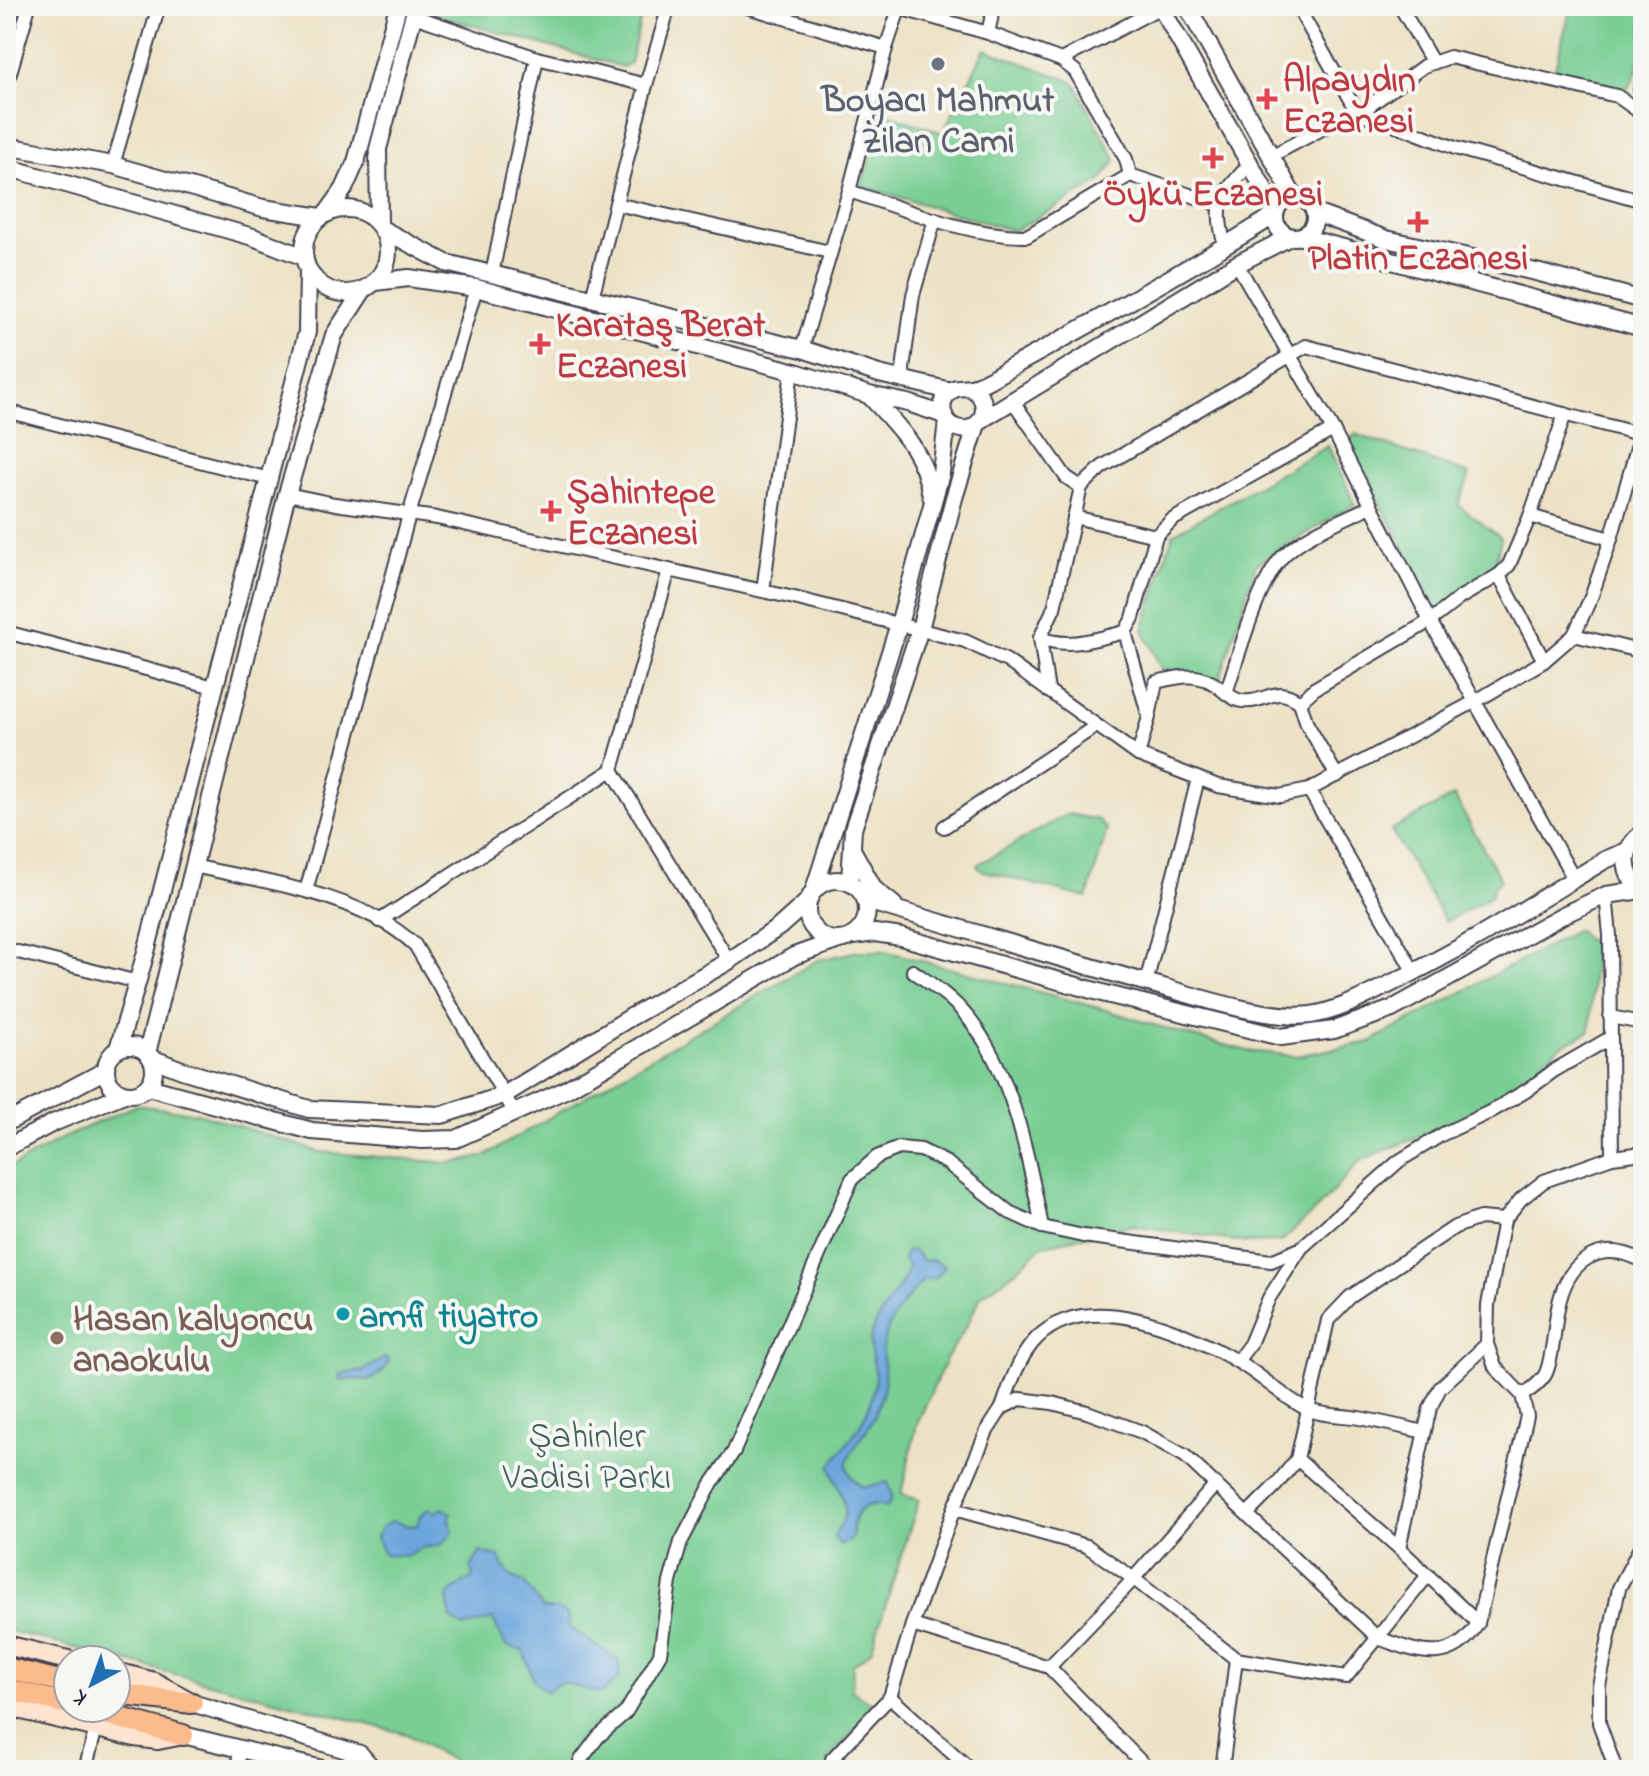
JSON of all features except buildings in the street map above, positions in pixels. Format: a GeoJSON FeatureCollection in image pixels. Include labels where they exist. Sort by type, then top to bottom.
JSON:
{"type":"FeatureCollection","features":[{"type":"Feature","properties":{"kind":"main road"},"geometry":{"type":"LineString","coordinates":[[6,1645],[52,1656]]}},
{"type":"Feature","properties":{"kind":"main road"},"geometry":{"type":"LineString","coordinates":[[6,1668],[52,1679]]}},
{"type":"Feature","properties":{"kind":"main road"},"geometry":{"type":"LineString","coordinates":[[132,1676],[154,1682],[192,1703]]}},
{"type":"Feature","properties":{"kind":"main road"},"geometry":{"type":"LineString","coordinates":[[6,1689],[52,1700]]}},
{"type":"Feature","properties":{"kind":"main road"},"geometry":{"type":"LineString","coordinates":[[132,1696],[192,1703]]}},
{"type":"Feature","properties":{"kind":"main road"},"geometry":{"type":"LineString","coordinates":[[10,1711],[158,1740],[183,1735]]}},
{"type":"Feature","properties":{"kind":"main road"},"geometry":{"type":"LineString","coordinates":[[132,1721],[183,1735]]}},
{"type":"Feature","properties":{"kind":"street"},"geometry":{"type":"LineString","coordinates":[[6,87],[29,6]]}},
{"type":"Feature","properties":{"kind":"street"},"geometry":{"type":"LineString","coordinates":[[113,165],[159,6]]}},
{"type":"Feature","properties":{"kind":"street"},"geometry":{"type":"LineString","coordinates":[[124,1094],[109,1083],[106,1070],[109,1058],[118,1049],[138,982],[307,332],[304,243],[308,231],[344,189],[356,162],[398,6]]}},
{"type":"Feature","properties":{"kind":"street"},"geometry":{"type":"LineString","coordinates":[[592,298],[668,8],[651,6]]}},
{"type":"Feature","properties":{"kind":"street"},"geometry":{"type":"LineString","coordinates":[[744,6],[886,48]]}},
{"type":"Feature","properties":{"kind":"street"},"geometry":{"type":"LineString","coordinates":[[988,33],[994,6]]}},
{"type":"Feature","properties":{"kind":"street"},"geometry":{"type":"LineString","coordinates":[[6,167],[253,237],[306,263],[316,280],[339,293],[409,278],[476,288],[908,403],[964,429],[1237,264],[1311,230],[1315,213],[1310,203],[1294,197],[1187,6]]}},
{"type":"Feature","properties":{"kind":"street"},"geometry":{"type":"LineString","coordinates":[[1297,6],[1358,114]]}},
{"type":"Feature","properties":{"kind":"street"},"geometry":{"type":"LineString","coordinates":[[1400,6],[1433,63]]}},
{"type":"Feature","properties":{"kind":"street"},"geometry":{"type":"LineString","coordinates":[[802,349],[899,7],[988,33],[1061,60],[1075,71],[1126,159],[1130,175]]}},
{"type":"Feature","properties":{"kind":"street"},"geometry":{"type":"LineString","coordinates":[[1061,60],[1160,7],[1251,162],[1275,212],[1280,231],[1643,328]]}},
{"type":"Feature","properties":{"kind":"street"},"geometry":{"type":"LineString","coordinates":[[6,1148],[53,1123],[124,1094],[137,1094],[148,1087],[155,1070],[149,1055],[154,1024],[287,494],[334,335],[388,260],[388,248],[380,226],[378,149],[415,11],[537,58],[646,85]]}},
{"type":"Feature","properties":{"kind":"street"},"geometry":{"type":"LineString","coordinates":[[1358,114],[1424,66],[1450,57],[1617,96],[1637,110],[1643,119]]}},
{"type":"Feature","properties":{"kind":"street"},"geometry":{"type":"LineString","coordinates":[[492,274],[537,58]]}},
{"type":"Feature","properties":{"kind":"street"},"geometry":{"type":"LineString","coordinates":[[1643,78],[1640,90],[1643,99]]}},
{"type":"Feature","properties":{"kind":"street"},"geometry":{"type":"LineString","coordinates":[[1271,156],[1352,113],[1378,118],[1455,148],[1643,201]]}},
{"type":"Feature","properties":{"kind":"street"},"geometry":{"type":"LineString","coordinates":[[6,146],[113,165],[263,208],[324,215],[341,208],[355,209],[446,263],[802,349],[951,391]]}},
{"type":"Feature","properties":{"kind":"street"},"geometry":{"type":"LineString","coordinates":[[1225,247],[1219,222],[1220,199],[1251,162]]}},
{"type":"Feature","properties":{"kind":"street"},"geometry":{"type":"LineString","coordinates":[[849,191],[935,219],[1009,236],[1027,236],[1130,175],[1220,205]]}},
{"type":"Feature","properties":{"kind":"street"},"geometry":{"type":"LineString","coordinates":[[1294,197],[1283,201],[1275,212],[1225,247],[1119,309],[994,377],[969,387],[956,387],[943,401],[945,418],[941,473],[899,624],[811,896],[807,914],[811,925],[828,939],[875,933],[901,937],[1106,994],[1281,1037],[1334,1030],[1392,1009],[1563,915],[1606,895],[1642,890]]}},
{"type":"Feature","properties":{"kind":"street"},"geometry":{"type":"LineString","coordinates":[[616,204],[830,252]]}},
{"type":"Feature","properties":{"kind":"street"},"geometry":{"type":"LineString","coordinates":[[1315,213],[1386,239],[1536,272],[1643,300]]}},
{"type":"Feature","properties":{"kind":"street"},"geometry":{"type":"LineString","coordinates":[[904,380],[913,295],[935,219]]}},
{"type":"Feature","properties":{"kind":"street"},"geometry":{"type":"LineString","coordinates":[[1237,264],[1333,430],[1430,621],[1574,879]]}},
{"type":"Feature","properties":{"kind":"street"},"geometry":{"type":"LineString","coordinates":[[306,891],[409,515],[476,288]]}},
{"type":"Feature","properties":{"kind":"street"},"geometry":{"type":"LineString","coordinates":[[287,494],[437,518],[763,591],[965,641],[1007,661],[1048,691],[1096,726],[1138,755],[1218,786],[1280,796],[1309,790],[1476,701],[1544,661],[1574,635],[1592,595],[1611,539],[1642,432],[1306,346],[1102,467],[1081,487],[1054,608],[1040,638],[1048,691]]}},
{"type":"Feature","properties":{"kind":"street"},"geometry":{"type":"LineString","coordinates":[[763,591],[792,371]]}},
{"type":"Feature","properties":{"kind":"street"},"geometry":{"type":"LineString","coordinates":[[850,882],[853,829],[920,629],[954,498],[984,414],[984,400],[969,387]]}},
{"type":"Feature","properties":{"kind":"street"},"geometry":{"type":"LineString","coordinates":[[869,395],[914,446],[927,473],[932,504]]}},
{"type":"Feature","properties":{"kind":"street"},"geometry":{"type":"LineString","coordinates":[[1012,400],[1066,477],[1081,487]]}},
{"type":"Feature","properties":{"kind":"street"},"geometry":{"type":"LineString","coordinates":[[6,411],[269,479]]}},
{"type":"Feature","properties":{"kind":"street"},"geometry":{"type":"LineString","coordinates":[[1300,702],[1314,689],[1430,621],[1509,565],[1530,516],[1565,414]]}},
{"type":"Feature","properties":{"kind":"street"},"geometry":{"type":"LineString","coordinates":[[1149,717],[1125,632],[1133,618],[1156,536],[1172,520],[1333,430]]}},
{"type":"Feature","properties":{"kind":"street"},"geometry":{"type":"LineString","coordinates":[[1226,693],[1274,566],[1300,543],[1371,506]]}},
{"type":"Feature","properties":{"kind":"street"},"geometry":{"type":"LineString","coordinates":[[1530,516],[1611,539]]}},
{"type":"Feature","properties":{"kind":"street"},"geometry":{"type":"LineString","coordinates":[[1074,517],[1156,536]]}},
{"type":"Feature","properties":{"kind":"street"},"geometry":{"type":"LineString","coordinates":[[379,921],[612,770],[669,570]]}},
{"type":"Feature","properties":{"kind":"street"},"geometry":{"type":"LineString","coordinates":[[1499,575],[1544,661]]}},
{"type":"Feature","properties":{"kind":"street"},"geometry":{"type":"LineString","coordinates":[[6,632],[214,687]]}},
{"type":"Feature","properties":{"kind":"street"},"geometry":{"type":"LineString","coordinates":[[1040,638],[1071,644],[1125,632]]}},
{"type":"Feature","properties":{"kind":"street"},"geometry":{"type":"LineString","coordinates":[[1574,635],[1643,652]]}},
{"type":"Feature","properties":{"kind":"street"},"geometry":{"type":"LineString","coordinates":[[1138,755],[1156,682],[1197,676],[1213,682],[1237,701],[1249,701],[1277,692],[1288,693],[1300,702],[1307,724],[1337,776]]}},
{"type":"Feature","properties":{"kind":"street"},"geometry":{"type":"LineString","coordinates":[[944,827],[1096,726]]}},
{"type":"Feature","properties":{"kind":"street"},"geometry":{"type":"LineString","coordinates":[[612,770],[729,961]]}},
{"type":"Feature","properties":{"kind":"street"},"geometry":{"type":"LineString","coordinates":[[1146,983],[1198,779]]}},
{"type":"Feature","properties":{"kind":"street"},"geometry":{"type":"LineString","coordinates":[[1309,790],[1414,972]]}},
{"type":"Feature","properties":{"kind":"street"},"geometry":{"type":"LineString","coordinates":[[866,901],[1146,983],[1267,1013],[1310,1015],[1348,1004],[1472,942],[1605,860],[1627,851],[1643,833]]}},
{"type":"Feature","properties":{"kind":"street"},"geometry":{"type":"LineString","coordinates":[[852,849],[874,889],[901,911]]}},
{"type":"Feature","properties":{"kind":"street"},"geometry":{"type":"LineString","coordinates":[[1627,851],[1628,873],[1642,890]]}},
{"type":"Feature","properties":{"kind":"street"},"geometry":{"type":"LineString","coordinates":[[193,866],[306,891],[398,929],[415,945],[515,1113]]}},
{"type":"Feature","properties":{"kind":"street"},"geometry":{"type":"LineString","coordinates":[[118,1049],[130,1046],[182,1070],[309,1109],[442,1115],[504,1095],[729,961],[779,927],[825,882],[850,882],[860,890],[866,901],[869,913],[863,927],[846,938],[794,956],[565,1090],[456,1139],[422,1140],[312,1131],[148,1087]]}},
{"type":"Feature","properties":{"kind":"street"},"geometry":{"type":"LineString","coordinates":[[1606,895],[1610,935],[1612,1157]]}},
{"type":"Feature","properties":{"kind":"street"},"geometry":{"type":"LineString","coordinates":[[6,949],[138,982]]}},
{"type":"Feature","properties":{"kind":"street"},"geometry":{"type":"LineString","coordinates":[[913,971],[964,1013],[982,1037],[1001,1076],[1016,1118],[1032,1173],[1042,1227]]}},
{"type":"Feature","properties":{"kind":"street"},"geometry":{"type":"LineString","coordinates":[[1610,1017],[1643,1023]]}},
{"type":"Feature","properties":{"kind":"street"},"geometry":{"type":"LineString","coordinates":[[154,1024],[164,1051],[182,1070]]}},
{"type":"Feature","properties":{"kind":"street"},"geometry":{"type":"LineString","coordinates":[[1237,1361],[1250,1344],[1269,1298],[1300,1249],[1399,1161],[1443,1134],[1490,1112],[1610,1038]]}},
{"type":"Feature","properties":{"kind":"street"},"geometry":{"type":"LineString","coordinates":[[6,1123],[106,1070]]}},
{"type":"Feature","properties":{"kind":"street"},"geometry":{"type":"LineString","coordinates":[[580,1761],[598,1737],[626,1712],[660,1654],[670,1582],[681,1542],[711,1485],[734,1451],[852,1179],[877,1157],[899,1148],[921,1150],[947,1163],[1009,1212],[1042,1227],[1083,1236],[1271,1261],[1300,1249]]}},
{"type":"Feature","properties":{"kind":"street"},"geometry":{"type":"LineString","coordinates":[[1002,1408],[1020,1399],[1052,1403],[1142,1432],[1185,1456],[1378,1638],[1416,1652],[1444,1653],[1470,1636],[1478,1623],[1527,1416],[1522,1395],[1495,1367],[1487,1344],[1488,1305],[1504,1220],[1521,1199],[1544,1181],[1612,1157],[1643,1153]]}},
{"type":"Feature","properties":{"kind":"street"},"geometry":{"type":"LineString","coordinates":[[1248,1513],[1297,1459],[1328,1320],[1350,1297],[1455,1227],[1480,1218],[1504,1220]]}},
{"type":"Feature","properties":{"kind":"street"},"geometry":{"type":"LineString","coordinates":[[1522,1395],[1534,1388],[1546,1373],[1558,1303],[1570,1277],[1584,1259],[1601,1252],[1626,1252],[1643,1261]]}},
{"type":"Feature","properties":{"kind":"street"},"geometry":{"type":"LineString","coordinates":[[843,1770],[832,1759],[890,1697],[954,1509],[987,1431],[1002,1408],[1016,1370],[1035,1340],[1055,1323],[1088,1314],[1133,1319],[1188,1336],[1237,1361],[1308,1410],[1424,1432]]}},
{"type":"Feature","properties":{"kind":"street"},"geometry":{"type":"LineString","coordinates":[[1399,1548],[1430,1408],[1440,1388],[1487,1344]]}},
{"type":"Feature","properties":{"kind":"street"},"geometry":{"type":"LineString","coordinates":[[1297,1459],[1399,1548],[1478,1623]]}},
{"type":"Feature","properties":{"kind":"street"},"geometry":{"type":"LineString","coordinates":[[1049,1667],[1134,1579],[1216,1484]]}},
{"type":"Feature","properties":{"kind":"street"},"geometry":{"type":"LineString","coordinates":[[954,1509],[1087,1546],[1236,1659],[1346,1677],[1428,1575]]}},
{"type":"Feature","properties":{"kind":"street"},"geometry":{"type":"LineString","coordinates":[[1616,1770],[1599,1723],[1599,1686],[1619,1588],[1643,1542]]}},
{"type":"Feature","properties":{"kind":"street"},"geometry":{"type":"LineString","coordinates":[[912,1625],[1049,1667],[1144,1769],[1162,1770]]}},
{"type":"Feature","properties":{"kind":"street"},"geometry":{"type":"LineString","coordinates":[[1222,1770],[1236,1659]]}},
{"type":"Feature","properties":{"kind":"street"},"geometry":{"type":"LineString","coordinates":[[890,1697],[971,1770]]}},
{"type":"Feature","properties":{"kind":"street"},"geometry":{"type":"LineString","coordinates":[[192,1703],[360,1754],[374,1770]]}},
{"type":"Feature","properties":{"kind":"street"},"geometry":{"type":"LineString","coordinates":[[85,1770],[96,1728]]}},
{"type":"Feature","properties":{"kind":"street"},"geometry":{"type":"LineString","coordinates":[[183,1735],[326,1770]]}},
{"type":"Feature","properties":{"kind":"street"},"geometry":{"type":"LineString","coordinates":[[237,1770],[240,1750]]}},
{"type":"Feature","properties":{"kind":"green space"},"geometry":{"type":"Polygon","coordinates":[[[438,6],[616,6],[642,13],[630,63],[623,67],[436,15],[438,6]]]}},
{"type":"Feature","properties":{"kind":"green space"},"geometry":{"type":"Polygon","coordinates":[[[1567,6],[1643,6],[1639,66],[1621,96],[1554,72],[1570,11],[1567,6]]]}},
{"type":"Feature","properties":{"kind":"green space"},"geometry":{"type":"Polygon","coordinates":[[[985,49],[1074,82],[1116,160],[1100,182],[1014,231],[861,186],[884,113],[943,133],[985,49]]]}},
{"type":"Feature","properties":{"kind":"green space"},"geometry":{"type":"Polygon","coordinates":[[[1355,434],[1470,474],[1458,505],[1501,538],[1492,579],[1439,613],[1347,443],[1355,434]]]}},
{"type":"Feature","properties":{"kind":"green space"},"geometry":{"type":"Polygon","coordinates":[[[1328,446],[1355,504],[1256,564],[1219,682],[1161,669],[1143,630],[1173,534],[1328,446]]]}},
{"type":"Feature","properties":{"kind":"green space"},"geometry":{"type":"Polygon","coordinates":[[[1454,796],[1501,880],[1493,888],[1491,896],[1446,922],[1391,830],[1454,796]]]}},
{"type":"Feature","properties":{"kind":"green space"},"geometry":{"type":"Polygon","coordinates":[[[1068,814],[1098,820],[1107,830],[1087,898],[980,870],[977,865],[1068,814]]]}},
{"type":"Feature","properties":{"kind":"green space","name":"Şahinler Vadisi Parkı"},"geometry":{"type":"Polygon","coordinates":[[[1577,930],[1594,946],[1590,1031],[1559,1047],[1527,1076],[1453,1123],[1361,1160],[1320,1206],[1281,1242],[1248,1243],[1132,1225],[1042,1246],[1011,1275],[981,1296],[946,1359],[917,1424],[901,1494],[919,1500],[871,1651],[853,1665],[852,1691],[871,1703],[866,1717],[828,1760],[834,1770],[468,1770],[406,1734],[132,1663],[132,1644],[60,1644],[6,1630],[6,1170],[63,1138],[136,1105],[198,1113],[320,1152],[451,1163],[484,1156],[818,960],[859,951],[885,951],[1248,1051],[1296,1056],[1370,1042],[1577,930]]]}},
{"type":"Feature","properties":{"kind":"water"},"geometry":{"type":"Polygon","coordinates":[[[914,1250],[923,1261],[934,1260],[945,1267],[935,1279],[924,1279],[892,1320],[883,1348],[882,1397],[872,1421],[847,1463],[850,1474],[864,1487],[888,1482],[892,1497],[887,1507],[872,1505],[859,1511],[854,1520],[851,1540],[840,1545],[834,1536],[844,1518],[845,1505],[830,1466],[867,1412],[875,1374],[870,1348],[872,1332],[907,1273],[908,1265],[903,1259],[906,1252],[914,1250]]]}},
{"type":"Feature","properties":{"kind":"water"},"geometry":{"type":"Polygon","coordinates":[[[384,1358],[389,1359],[384,1370],[371,1380],[339,1379],[340,1374],[363,1371],[384,1358]]]}},
{"type":"Feature","properties":{"kind":"water"},"geometry":{"type":"Polygon","coordinates":[[[443,1508],[451,1513],[449,1521],[453,1530],[443,1543],[421,1548],[407,1556],[384,1554],[376,1537],[382,1527],[392,1521],[417,1525],[420,1516],[428,1509],[436,1512],[443,1508]]]}},
{"type":"Feature","properties":{"kind":"water"},"geometry":{"type":"Polygon","coordinates":[[[480,1552],[499,1557],[509,1575],[524,1582],[543,1609],[559,1609],[569,1616],[569,1627],[619,1661],[619,1678],[601,1694],[562,1682],[546,1692],[534,1681],[523,1651],[505,1645],[493,1619],[464,1627],[451,1619],[447,1598],[453,1590],[473,1577],[471,1568],[480,1552]]]}},
{"type":"Feature","properties":{"kind":"place","name":"Boyacı Mahmut Zilan Cami"},"geometry":{"type":"Point","coordinates":[938,64]}},
{"type":"Feature","properties":{"kind":"place","name":"Alpaydın Eczanesi"},"geometry":{"type":"Point","coordinates":[1267,99]}},
{"type":"Feature","properties":{"kind":"place","name":"Öykü Eczanesi"},"geometry":{"type":"Point","coordinates":[1213,158]}},
{"type":"Feature","properties":{"kind":"place","name":"Platin Eczanesi"},"geometry":{"type":"Point","coordinates":[1418,222]}},
{"type":"Feature","properties":{"kind":"place","name":"Karataş Berat Eczanesi"},"geometry":{"type":"Point","coordinates":[540,344]}},
{"type":"Feature","properties":{"kind":"place","name":"Şahintepe Eczanesi"},"geometry":{"type":"Point","coordinates":[551,511]}},
{"type":"Feature","properties":{"kind":"place","name":"amfi tiyatro"},"geometry":{"type":"Point","coordinates":[343,1314]}},
{"type":"Feature","properties":{"kind":"place","name":"Hasan kalyoncu anaokulu"},"geometry":{"type":"Point","coordinates":[57,1338]}}]}
